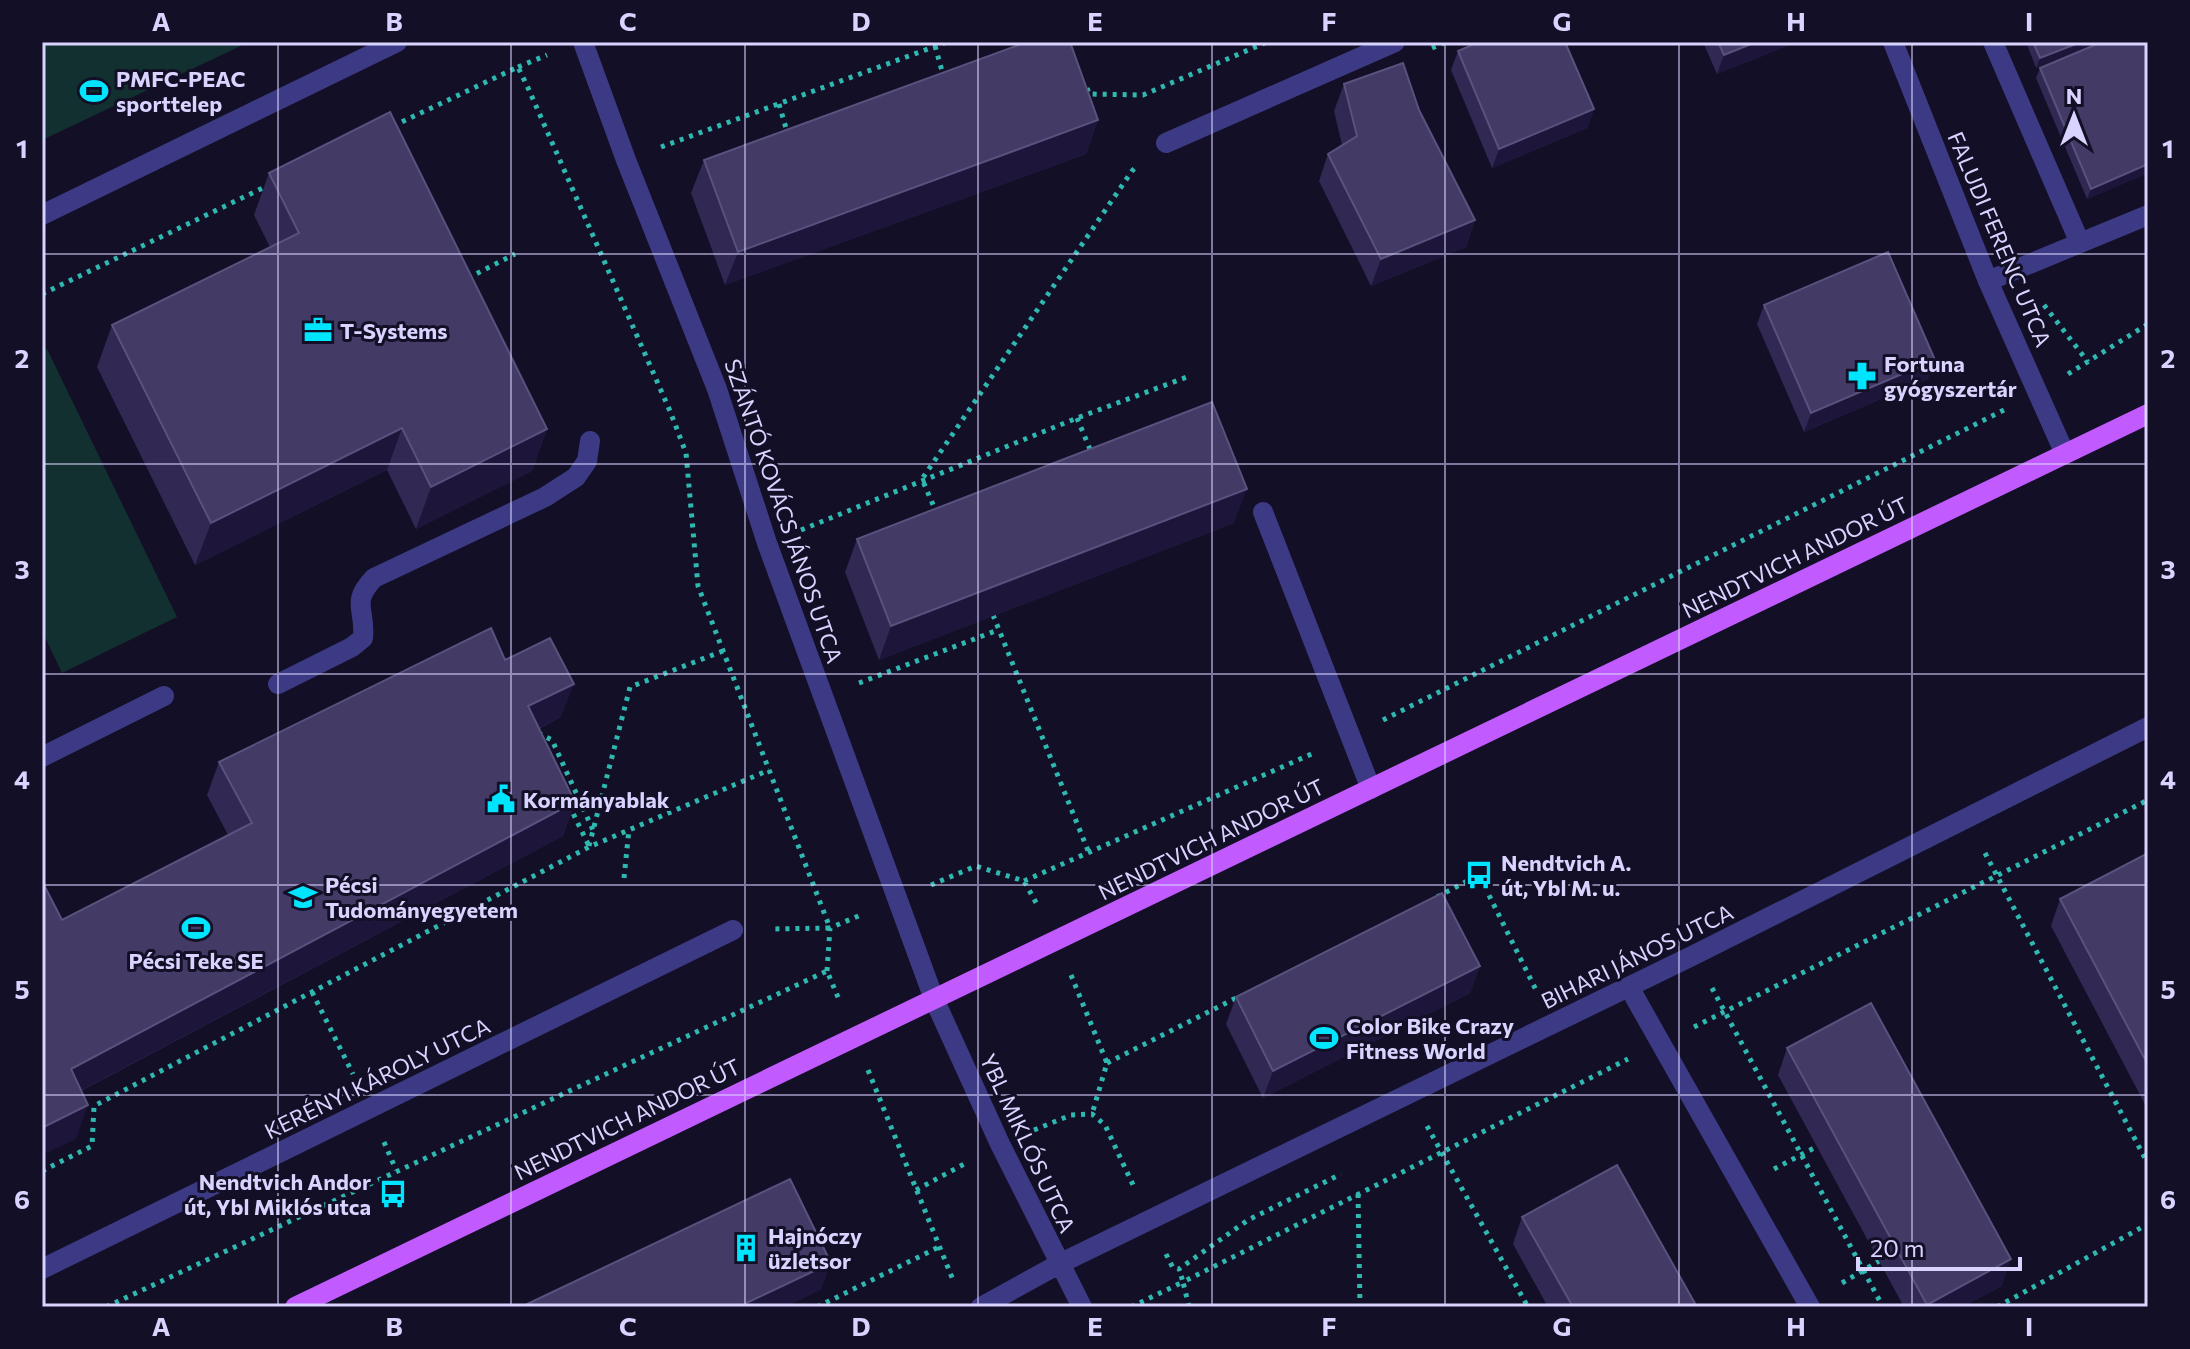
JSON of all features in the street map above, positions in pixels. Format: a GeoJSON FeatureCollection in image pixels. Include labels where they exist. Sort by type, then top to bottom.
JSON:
{"type":"FeatureCollection","features":[{"type":"Feature","properties":{"kind":"main road","name":"NENDTVICH ANDOR ÚT"},"geometry":{"type":"LineString","coordinates":[[295,1307],[2148,414]]}},
{"type":"Feature","properties":{"kind":"street"},"geometry":{"type":"LineString","coordinates":[[42,215],[397,42]]}},
{"type":"Feature","properties":{"kind":"street","name":"SZÁNTÓ KOVÁCS JÁNOS UTCA"},"geometry":{"type":"LineString","coordinates":[[583,42],[717,389],[767,543],[934,999]]}},
{"type":"Feature","properties":{"kind":"street"},"geometry":{"type":"LineString","coordinates":[[1166,143],[1395,42]]}},
{"type":"Feature","properties":{"kind":"street","name":"FALUDI FERENC UTCA"},"geometry":{"type":"LineString","coordinates":[[1893,42],[1988,281],[2065,454]]}},
{"type":"Feature","properties":{"kind":"street"},"geometry":{"type":"LineString","coordinates":[[1993,42],[2080,243]]}},
{"type":"Feature","properties":{"kind":"street"},"geometry":{"type":"LineString","coordinates":[[1988,281],[2148,215]]}},
{"type":"Feature","properties":{"kind":"street"},"geometry":{"type":"LineString","coordinates":[[278,684],[352,647],[363,638],[365,622],[359,603],[364,588],[374,578],[545,497],[576,477],[587,461],[590,441]]}},
{"type":"Feature","properties":{"kind":"street"},"geometry":{"type":"LineString","coordinates":[[1263,512],[1371,789]]}},
{"type":"Feature","properties":{"kind":"street"},"geometry":{"type":"LineString","coordinates":[[42,757],[164,696]]}},
{"type":"Feature","properties":{"kind":"street","name":"BIHARI JÁNOS UTCA"},"geometry":{"type":"LineString","coordinates":[[981,1307],[1059,1264],[1694,955],[2148,727]]}},
{"type":"Feature","properties":{"kind":"street","name":"KERÉNYI KÁROLY UTCA"},"geometry":{"type":"LineString","coordinates":[[42,1269],[733,930]]}},
{"type":"Feature","properties":{"kind":"street"},"geometry":{"type":"LineString","coordinates":[[1629,987],[1810,1307]]}},
{"type":"Feature","properties":{"kind":"street","name":"YBL MIKLÓS UTCA"},"geometry":{"type":"LineString","coordinates":[[934,999],[1000,1144],[1082,1307]]}},
{"type":"Feature","properties":{"kind":"path"},"geometry":{"type":"LineString","coordinates":[[626,160],[947,42]]}},
{"type":"Feature","properties":{"kind":"path"},"geometry":{"type":"LineString","coordinates":[[1084,81],[1089,94],[1143,95],[1267,42]]}},
{"type":"Feature","properties":{"kind":"path"},"geometry":{"type":"LineString","coordinates":[[935,46],[946,86]]}},
{"type":"Feature","properties":{"kind":"path"},"geometry":{"type":"LineString","coordinates":[[391,127],[518,67],[670,411],[686,453],[698,586],[830,928],[733,930]]}},
{"type":"Feature","properties":{"kind":"path"},"geometry":{"type":"LineString","coordinates":[[779,104],[790,143]]}},
{"type":"Feature","properties":{"kind":"path"},"geometry":{"type":"LineString","coordinates":[[922,479],[1132,171],[1166,143]]}},
{"type":"Feature","properties":{"kind":"path"},"geometry":{"type":"LineString","coordinates":[[42,294],[279,180]]}},
{"type":"Feature","properties":{"kind":"path"},"geometry":{"type":"LineString","coordinates":[[467,279],[515,254]]}},
{"type":"Feature","properties":{"kind":"path"},"geometry":{"type":"LineString","coordinates":[[1024,881],[1351,736],[2039,391],[2148,324]]}},
{"type":"Feature","properties":{"kind":"path"},"geometry":{"type":"LineString","coordinates":[[767,543],[922,479],[1187,377]]}},
{"type":"Feature","properties":{"kind":"path"},"geometry":{"type":"LineString","coordinates":[[1077,418],[1094,460]]}},
{"type":"Feature","properties":{"kind":"path"},"geometry":{"type":"LineString","coordinates":[[922,479],[939,520]]}},
{"type":"Feature","properties":{"kind":"path"},"geometry":{"type":"LineString","coordinates":[[993,615],[1089,853]]}},
{"type":"Feature","properties":{"kind":"path"},"geometry":{"type":"LineString","coordinates":[[855,685],[998,630]]}},
{"type":"Feature","properties":{"kind":"path"},"geometry":{"type":"LineString","coordinates":[[589,847],[630,687],[723,651]]}},
{"type":"Feature","properties":{"kind":"path"},"geometry":{"type":"LineString","coordinates":[[540,744],[534,731],[552,740],[593,831]]}},
{"type":"Feature","properties":{"kind":"path"},"geometry":{"type":"LineString","coordinates":[[42,1171],[92,1146],[94,1106],[589,847],[769,770]]}},
{"type":"Feature","properties":{"kind":"path"},"geometry":{"type":"LineString","coordinates":[[565,796],[589,847]]}},
{"type":"Feature","properties":{"kind":"path"},"geometry":{"type":"LineString","coordinates":[[1967,818],[2148,1164]]}},
{"type":"Feature","properties":{"kind":"path"},"geometry":{"type":"LineString","coordinates":[[624,878],[629,829]]}},
{"type":"Feature","properties":{"kind":"path"},"geometry":{"type":"LineString","coordinates":[[1424,903],[1479,875],[1553,1024]]}},
{"type":"Feature","properties":{"kind":"path"},"geometry":{"type":"LineString","coordinates":[[1694,955],[1883,1307]]}},
{"type":"Feature","properties":{"kind":"path"},"geometry":{"type":"LineString","coordinates":[[106,1307],[827,971],[954,1283]]}},
{"type":"Feature","properties":{"kind":"path"},"geometry":{"type":"LineString","coordinates":[[312,992],[370,1108]]}},
{"type":"Feature","properties":{"kind":"path"},"geometry":{"type":"LineString","coordinates":[[1107,1063],[1245,993]]}},
{"type":"Feature","properties":{"kind":"path"},"geometry":{"type":"LineString","coordinates":[[1410,1093],[1528,1307]]}},
{"type":"Feature","properties":{"kind":"path"},"geometry":{"type":"LineString","coordinates":[[1358,1194],[1360,1307]]}},
{"type":"Feature","properties":{"kind":"path"},"geometry":{"type":"LineString","coordinates":[[1997,1307],[2148,1224]]}},
{"type":"Feature","properties":{"kind":"path"},"geometry":{"type":"LineString","coordinates":[[817,1307],[941,1246]]}},
{"type":"Feature","properties":{"kind":"path"},"geometry":{"type":"LineString","coordinates":[[1131,1307],[1183,1282],[1179,1269]]}},
{"type":"Feature","properties":{"kind":"green space","name":"PMFC-PEAC sporttelep"},"geometry":{"type":"Polygon","coordinates":[[[42,42],[249,42],[42,140],[42,42]]]}},
{"type":"Feature","properties":{"kind":"green space"},"geometry":{"type":"Polygon","coordinates":[[[47,349],[177,617],[62,673],[42,631],[42,352],[47,349]]]}},
{"type":"Feature","properties":{"kind":"building"},"geometry":{"type":"Polygon","coordinates":[[[1027,42],[1070,42],[1098,120],[738,252],[704,160],[1027,42]]]}},
{"type":"Feature","properties":{"kind":"building"},"geometry":{"type":"Polygon","coordinates":[[[1479,42],[1565,42],[1594,109],[1499,149],[1458,51],[1479,42]]]}},
{"type":"Feature","properties":{"kind":"building"},"geometry":{"type":"Polygon","coordinates":[[[1718,42],[1756,42],[1724,55],[1718,42]]]}},
{"type":"Feature","properties":{"kind":"building"},"geometry":{"type":"Polygon","coordinates":[[[2033,42],[2081,42],[2040,58],[2033,42]]]}},
{"type":"Feature","properties":{"kind":"building"},"geometry":{"type":"Polygon","coordinates":[[[2102,42],[2148,42],[2148,164],[2091,189],[2040,68],[2102,42]]]}},
{"type":"Feature","properties":{"kind":"building"},"geometry":{"type":"Polygon","coordinates":[[[1403,63],[1419,110],[1475,220],[1381,259],[1328,154],[1357,136],[1344,84],[1403,63]]]}},
{"type":"Feature","properties":{"kind":"building","name":"T-Systems"},"geometry":{"type":"Polygon","coordinates":[[[390,112],[547,429],[431,487],[402,428],[211,523],[112,325],[299,233],[269,173],[390,112]]]}},
{"type":"Feature","properties":{"kind":"building"},"geometry":{"type":"Polygon","coordinates":[[[1888,252],[1935,360],[1811,413],[1764,305],[1888,252]]]}},
{"type":"Feature","properties":{"kind":"building"},"geometry":{"type":"Polygon","coordinates":[[[1212,402],[1247,489],[891,626],[857,539],[1212,402]]]}},
{"type":"Feature","properties":{"kind":"building","name":"Pécsi Tudományegyetem"},"geometry":{"type":"Polygon","coordinates":[[[491,628],[505,660],[550,638],[574,684],[528,706],[575,802],[71,1069],[88,1105],[42,1128],[42,881],[62,920],[252,823],[219,762],[491,628]]]}},
{"type":"Feature","properties":{"kind":"building"},"geometry":{"type":"Polygon","coordinates":[[[2146,854],[2148,858],[2148,1065],[2060,899],[2146,854]]]}},
{"type":"Feature","properties":{"kind":"building"},"geometry":{"type":"Polygon","coordinates":[[[1442,893],[1480,966],[1273,1071],[1236,997],[1442,893]]]}},
{"type":"Feature","properties":{"kind":"building"},"geometry":{"type":"Polygon","coordinates":[[[1871,1003],[2011,1259],[1927,1305],[1787,1048],[1871,1003]]]}},
{"type":"Feature","properties":{"kind":"building"},"geometry":{"type":"Polygon","coordinates":[[[1617,1165],[1697,1307],[1573,1307],[1522,1217],[1617,1165]]]}},
{"type":"Feature","properties":{"kind":"building","name":"Hajnóczy üzletsor"},"geometry":{"type":"Polygon","coordinates":[[[790,1179],[831,1263],[738,1307],[521,1307],[790,1179]]]}},
{"type":"Feature","properties":{"kind":"place","name":"PMFC-PEAC sporttelep"},"geometry":{"type":"Point","coordinates":[94,91]}},
{"type":"Feature","properties":{"kind":"place","name":"T-Systems"},"geometry":{"type":"Point","coordinates":[318,330]}},
{"type":"Feature","properties":{"kind":"place","name":"Fortuna gyógyszertár"},"geometry":{"type":"Point","coordinates":[1862,376]}},
{"type":"Feature","properties":{"kind":"place","name":"Kormányablak"},"geometry":{"type":"Point","coordinates":[501,799]}},
{"type":"Feature","properties":{"kind":"place","name":"Nendtvich A. út, Ybl M. u."},"geometry":{"type":"Point","coordinates":[1479,875]}},
{"type":"Feature","properties":{"kind":"place","name":"Pécsi Tudományegyetem"},"geometry":{"type":"Point","coordinates":[303,897]}},
{"type":"Feature","properties":{"kind":"place","name":"Pécsi Teke SE"},"geometry":{"type":"Point","coordinates":[196,928]}},
{"type":"Feature","properties":{"kind":"place","name":"Color Bike Crazy Fitness World"},"geometry":{"type":"Point","coordinates":[1324,1038]}},
{"type":"Feature","properties":{"kind":"place","name":"Nendtvich Andor út, Ybl Miklós utca"},"geometry":{"type":"Point","coordinates":[393,1194]}},
{"type":"Feature","properties":{"kind":"place","name":"Hajnóczy üzletsor"},"geometry":{"type":"Point","coordinates":[746,1248]}}]}
